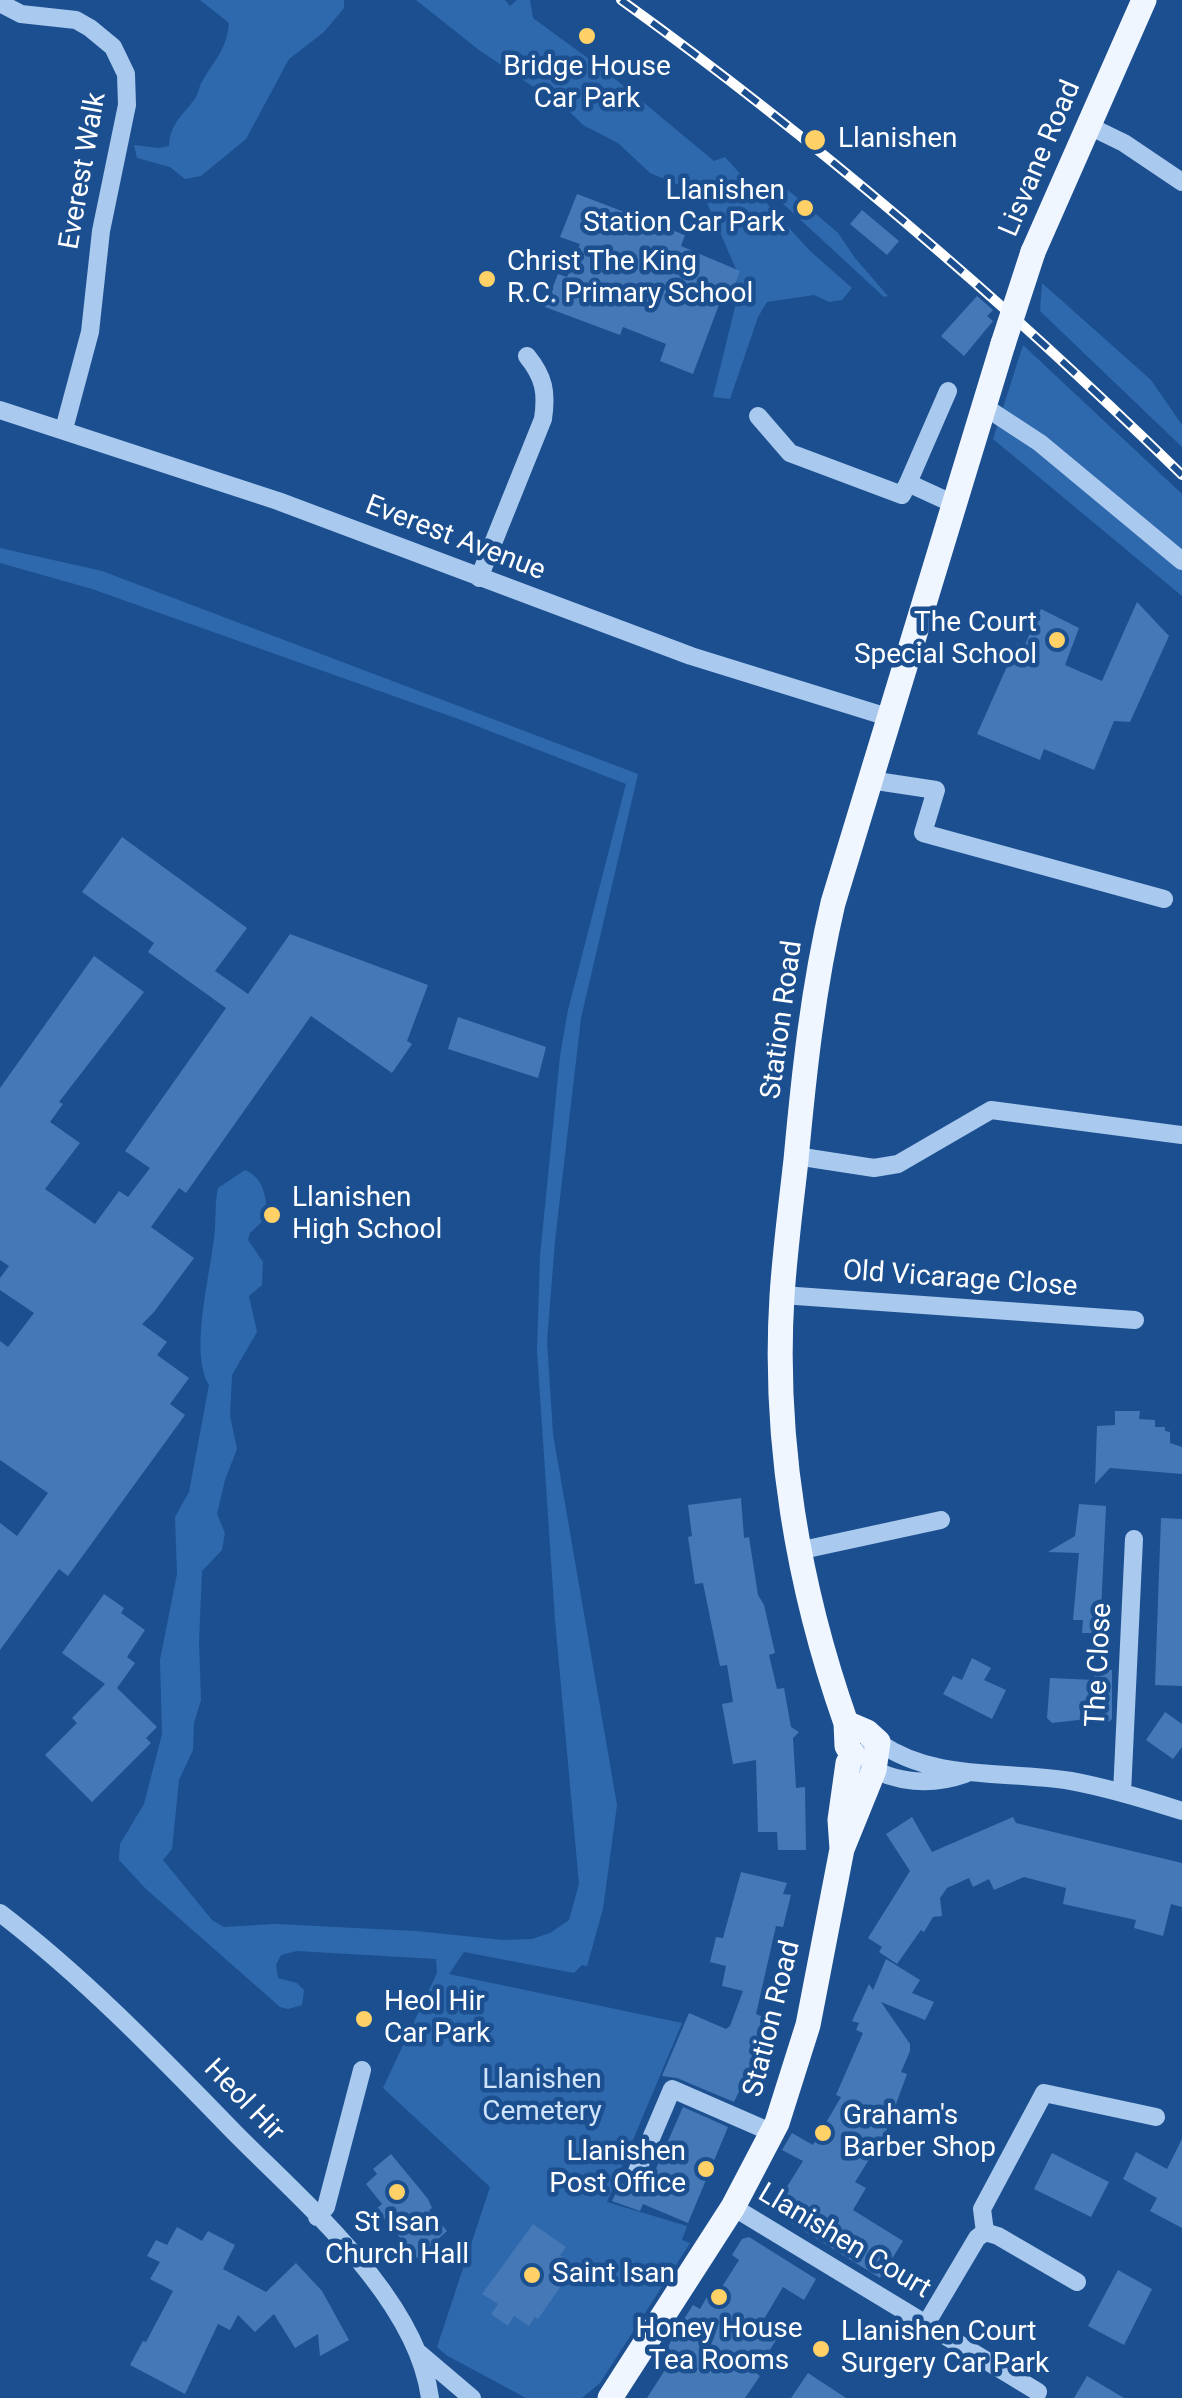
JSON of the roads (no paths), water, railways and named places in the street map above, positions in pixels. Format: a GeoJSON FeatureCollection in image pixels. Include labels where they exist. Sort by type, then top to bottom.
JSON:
{"type":"FeatureCollection","features":[{"type":"Feature","properties":{"kind":"main road","name":"Lisvane Road"},"geometry":{"type":"LineString","coordinates":[[1003,344],[1034,252],[1144,0]]}},
{"type":"Feature","properties":{"kind":"main road","name":"Station Road"},"geometry":{"type":"LineString","coordinates":[[864,1762],[847,1746],[846,1723],[792,1523],[781,1370],[782,1295],[820,958],[1003,344]]}},
{"type":"Feature","properties":{"kind":"main road"},"geometry":{"type":"LineString","coordinates":[[846,1723],[868,1732],[878,1742]]}},
{"type":"Feature","properties":{"kind":"main road","name":"Station Road"},"geometry":{"type":"LineString","coordinates":[[864,1762],[878,1742]]}},
{"type":"Feature","properties":{"kind":"main road","name":"Station Road"},"geometry":{"type":"LineString","coordinates":[[610,2398],[733,2207],[773,2133],[808,2025],[842,1849],[840,1820],[848,1763],[864,1762]]}},
{"type":"Feature","properties":{"kind":"street","name":"Everest Walk"},"geometry":{"type":"LineString","coordinates":[[0,3],[21,14],[76,20],[113,48],[126,74],[127,106],[101,230],[87,347],[64,429]]}},
{"type":"Feature","properties":{"kind":"street"},"geometry":{"type":"LineString","coordinates":[[1088,125],[1124,143],[1182,182]]}},
{"type":"Feature","properties":{"kind":"street"},"geometry":{"type":"LineString","coordinates":[[478,578],[543,418],[546,394],[540,371],[527,356]]}},
{"type":"Feature","properties":{"kind":"street"},"geometry":{"type":"LineString","coordinates":[[758,416],[790,453],[902,495],[948,391]]}},
{"type":"Feature","properties":{"kind":"street"},"geometry":{"type":"LineString","coordinates":[[986,406],[1040,443],[1182,561]]}},
{"type":"Feature","properties":{"kind":"street","name":"Everest Avenue"},"geometry":{"type":"LineString","coordinates":[[0,410],[278,500],[691,656],[891,718]]}},
{"type":"Feature","properties":{"kind":"street"},"geometry":{"type":"LineString","coordinates":[[908,483],[956,504]]}},
{"type":"Feature","properties":{"kind":"street"},"geometry":{"type":"LineString","coordinates":[[870,780],[936,790],[923,833],[1164,900]]}},
{"type":"Feature","properties":{"kind":"street"},"geometry":{"type":"LineString","coordinates":[[796,1156],[874,1168],[898,1164],[991,1110],[1182,1136]]}},
{"type":"Feature","properties":{"kind":"street","name":"Old Vicarage Close"},"geometry":{"type":"LineString","coordinates":[[782,1295],[1135,1320]]}},
{"type":"Feature","properties":{"kind":"street"},"geometry":{"type":"LineString","coordinates":[[798,1551],[941,1520]]}},
{"type":"Feature","properties":{"kind":"street","name":"The Close"},"geometry":{"type":"LineString","coordinates":[[1122,1792],[1134,1540]]}},
{"type":"Feature","properties":{"kind":"street"},"geometry":{"type":"LineString","coordinates":[[878,1742],[905,1758],[965,1774],[1038,1777],[1122,1792],[1182,1810]]}},
{"type":"Feature","properties":{"kind":"street"},"geometry":{"type":"LineString","coordinates":[[864,1762],[907,1780],[948,1780],[965,1774]]}},
{"type":"Feature","properties":{"kind":"street","name":"Heol Hir"},"geometry":{"type":"LineString","coordinates":[[0,1913],[129,2024],[317,2217],[379,2288],[419,2353],[430,2398]]}},
{"type":"Feature","properties":{"kind":"street"},"geometry":{"type":"LineString","coordinates":[[317,2217],[326,2207],[362,2070]]}},
{"type":"Feature","properties":{"kind":"street"},"geometry":{"type":"LineString","coordinates":[[635,2176],[672,2089],[773,2133]]}},
{"type":"Feature","properties":{"kind":"street"},"geometry":{"type":"LineString","coordinates":[[1078,2282],[985,2232],[982,2208],[1044,2093],[1156,2117]]}},
{"type":"Feature","properties":{"kind":"street","name":"Llanishen Court"},"geometry":{"type":"LineString","coordinates":[[733,2207],[1038,2392]]}},
{"type":"Feature","properties":{"kind":"street","name":"Llanishen Court"},"geometry":{"type":"LineString","coordinates":[[926,2324],[977,2238],[985,2232]]}},
{"type":"Feature","properties":{"kind":"street","name":"Heol Hir"},"geometry":{"type":"LineString","coordinates":[[419,2353],[472,2398]]}},
{"type":"Feature","properties":{"kind":"railway"},"geometry":{"type":"LineString","coordinates":[[621,0],[768,110],[911,227],[1182,475]]}},
{"type":"Feature","properties":{"kind":"place","name":"Bridge House Car Park"},"geometry":{"type":"Point","coordinates":[587,36]}},
{"type":"Feature","properties":{"kind":"place","name":"Llanishen"},"geometry":{"type":"Point","coordinates":[815,140]}},
{"type":"Feature","properties":{"kind":"place","name":"Llanishen Station Car Park"},"geometry":{"type":"Point","coordinates":[805,208]}},
{"type":"Feature","properties":{"kind":"place","name":"Christ The King R.C. Primary School"},"geometry":{"type":"Point","coordinates":[487,279]}},
{"type":"Feature","properties":{"kind":"place","name":"The Court Special School"},"geometry":{"type":"Point","coordinates":[1057,640]}},
{"type":"Feature","properties":{"kind":"place","name":"Llanishen High School"},"geometry":{"type":"Point","coordinates":[272,1215]}},
{"type":"Feature","properties":{"kind":"place","name":"Heol Hir Car Park"},"geometry":{"type":"Point","coordinates":[364,2019]}},
{"type":"Feature","properties":{"kind":"place","name":"Graham's Barber Shop"},"geometry":{"type":"Point","coordinates":[823,2133]}},
{"type":"Feature","properties":{"kind":"place","name":"Llanishen Post Office"},"geometry":{"type":"Point","coordinates":[706,2169]}},
{"type":"Feature","properties":{"kind":"place","name":"St Isan Church Hall"},"geometry":{"type":"Point","coordinates":[397,2192]}},
{"type":"Feature","properties":{"kind":"place","name":"Saint Isan"},"geometry":{"type":"Point","coordinates":[532,2275]}},
{"type":"Feature","properties":{"kind":"place","name":"Honey House Tea Rooms"},"geometry":{"type":"Point","coordinates":[719,2297]}},
{"type":"Feature","properties":{"kind":"place","name":"Llanishen Court Surgery Car Park"},"geometry":{"type":"Point","coordinates":[821,2349]}},
{"type":"Feature","properties":{"kind":"park label","name":"Llanishen Cemetery"},"geometry":{"type":"Point","coordinates":[542,2097]}}]}
